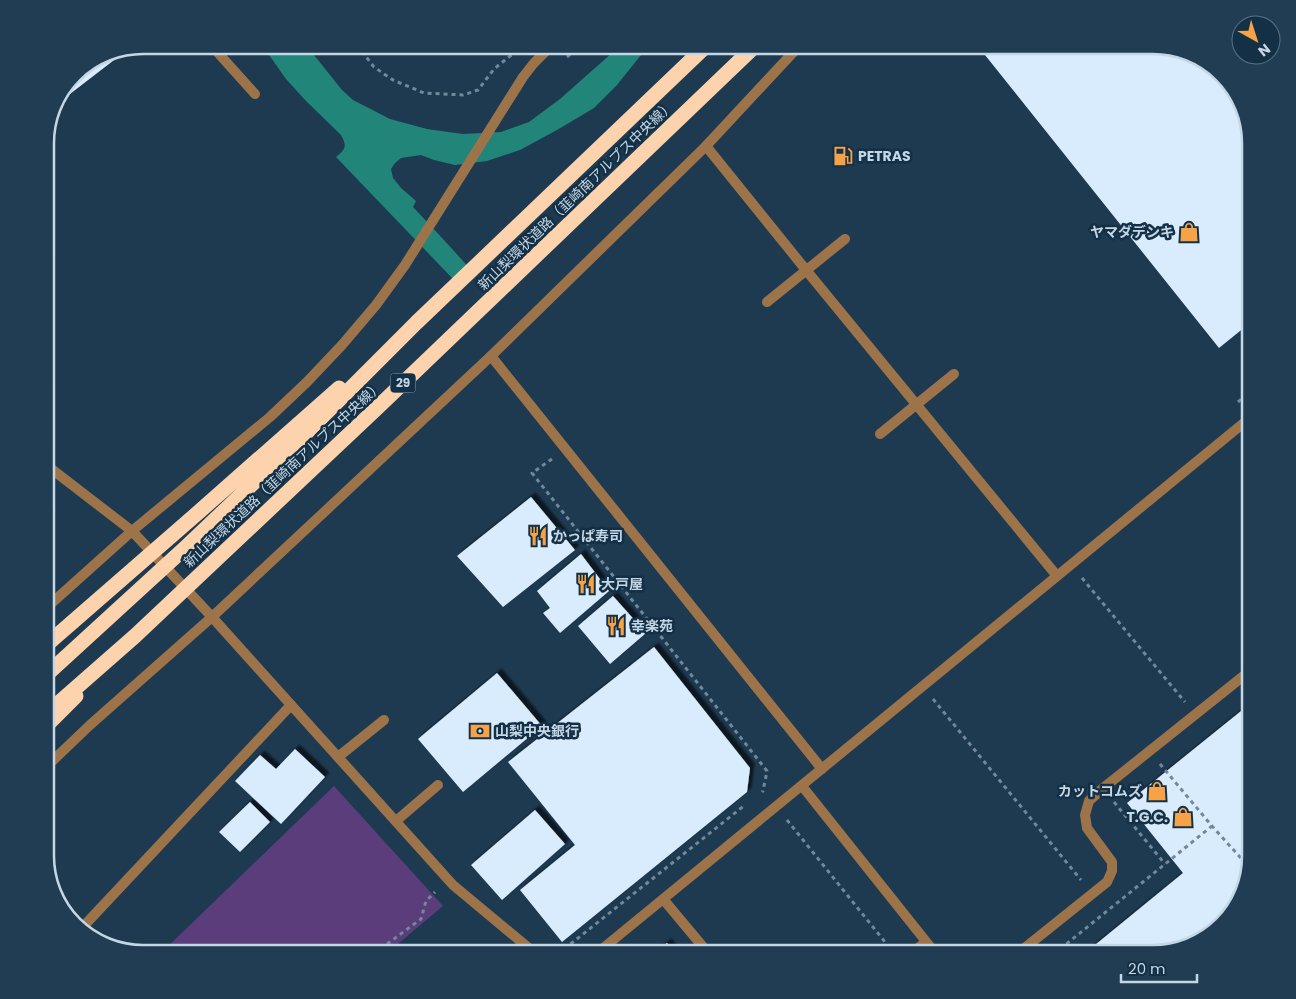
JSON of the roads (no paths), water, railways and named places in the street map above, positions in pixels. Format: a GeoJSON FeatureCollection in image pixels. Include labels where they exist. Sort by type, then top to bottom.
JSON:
{"type":"FeatureCollection","features":[{"type":"Feature","properties":{"kind":"highway","name":"新山梨環状道路（韮崎南アルプス中央線）"},"geometry":{"type":"LineString","coordinates":[[54,668],[186,547],[303,436],[416,323],[698,54]]}},
{"type":"Feature","properties":{"kind":"highway","name":"新山梨環状道路（韮崎南アルプス中央線）"},"geometry":{"type":"LineString","coordinates":[[54,707],[135,636],[377,408],[747,54]]}},
{"type":"Feature","properties":{"kind":"highway"},"geometry":{"type":"LineString","coordinates":[[54,638],[202,510],[320,403],[416,323]]}},
{"type":"Feature","properties":{"kind":"highway"},"geometry":{"type":"LineString","coordinates":[[54,718],[135,636]]}},
{"type":"Feature","properties":{"kind":"street"},"geometry":{"type":"LineString","coordinates":[[219,54],[255,94]]}},
{"type":"Feature","properties":{"kind":"street"},"geometry":{"type":"LineString","coordinates":[[54,601],[132,531],[270,417],[342,345],[405,265],[523,77],[543,54]]}},
{"type":"Feature","properties":{"kind":"street"},"geometry":{"type":"LineString","coordinates":[[54,759],[212,616],[491,356],[706,146],[792,54]]}},
{"type":"Feature","properties":{"kind":"street"},"geometry":{"type":"LineString","coordinates":[[706,146],[1057,576]]}},
{"type":"Feature","properties":{"kind":"street"},"geometry":{"type":"LineString","coordinates":[[767,302],[844,239]]}},
{"type":"Feature","properties":{"kind":"street"},"geometry":{"type":"LineString","coordinates":[[491,356],[822,769]]}},
{"type":"Feature","properties":{"kind":"street"},"geometry":{"type":"LineString","coordinates":[[880,434],[954,374]]}},
{"type":"Feature","properties":{"kind":"street"},"geometry":{"type":"LineString","coordinates":[[607,945],[1242,425]]}},
{"type":"Feature","properties":{"kind":"street"},"geometry":{"type":"LineString","coordinates":[[54,471],[132,531],[212,616],[449,880],[525,945]]}},
{"type":"Feature","properties":{"kind":"street"},"geometry":{"type":"LineString","coordinates":[[1028,945],[1108,882],[1112,871],[1112,862],[1087,828],[1086,815],[1089,801],[1242,677]]}},
{"type":"Feature","properties":{"kind":"street"},"geometry":{"type":"LineString","coordinates":[[85,924],[291,705]]}},
{"type":"Feature","properties":{"kind":"street"},"geometry":{"type":"LineString","coordinates":[[338,757],[384,720]]}},
{"type":"Feature","properties":{"kind":"street"},"geometry":{"type":"LineString","coordinates":[[396,821],[438,785]]}},
{"type":"Feature","properties":{"kind":"street"},"geometry":{"type":"LineString","coordinates":[[802,786],[928,945]]}},
{"type":"Feature","properties":{"kind":"street"},"geometry":{"type":"LineString","coordinates":[[663,899],[701,945]]}},
{"type":"Feature","properties":{"kind":"street"},"geometry":{"type":"LineString","coordinates":[[922,945],[926,942]]}},
{"type":"Feature","properties":{"kind":"place","name":"PETRAS"},"geometry":{"type":"Point","coordinates":[843,156]}},
{"type":"Feature","properties":{"kind":"place","name":"ヤマダデンキ"},"geometry":{"type":"Point","coordinates":[1189,232]}},
{"type":"Feature","properties":{"kind":"place","name":"かっぱ寿司"},"geometry":{"type":"Point","coordinates":[538,536]}},
{"type":"Feature","properties":{"kind":"place","name":"大戸屋"},"geometry":{"type":"Point","coordinates":[586,584]}},
{"type":"Feature","properties":{"kind":"place","name":"幸楽苑"},"geometry":{"type":"Point","coordinates":[616,626]}},
{"type":"Feature","properties":{"kind":"place","name":"山梨中央銀行"},"geometry":{"type":"Point","coordinates":[480,731]}},
{"type":"Feature","properties":{"kind":"place","name":"カットコムズ"},"geometry":{"type":"Point","coordinates":[1157,791]}},
{"type":"Feature","properties":{"kind":"place","name":"T.G.C."},"geometry":{"type":"Point","coordinates":[1183,817]}}]}
